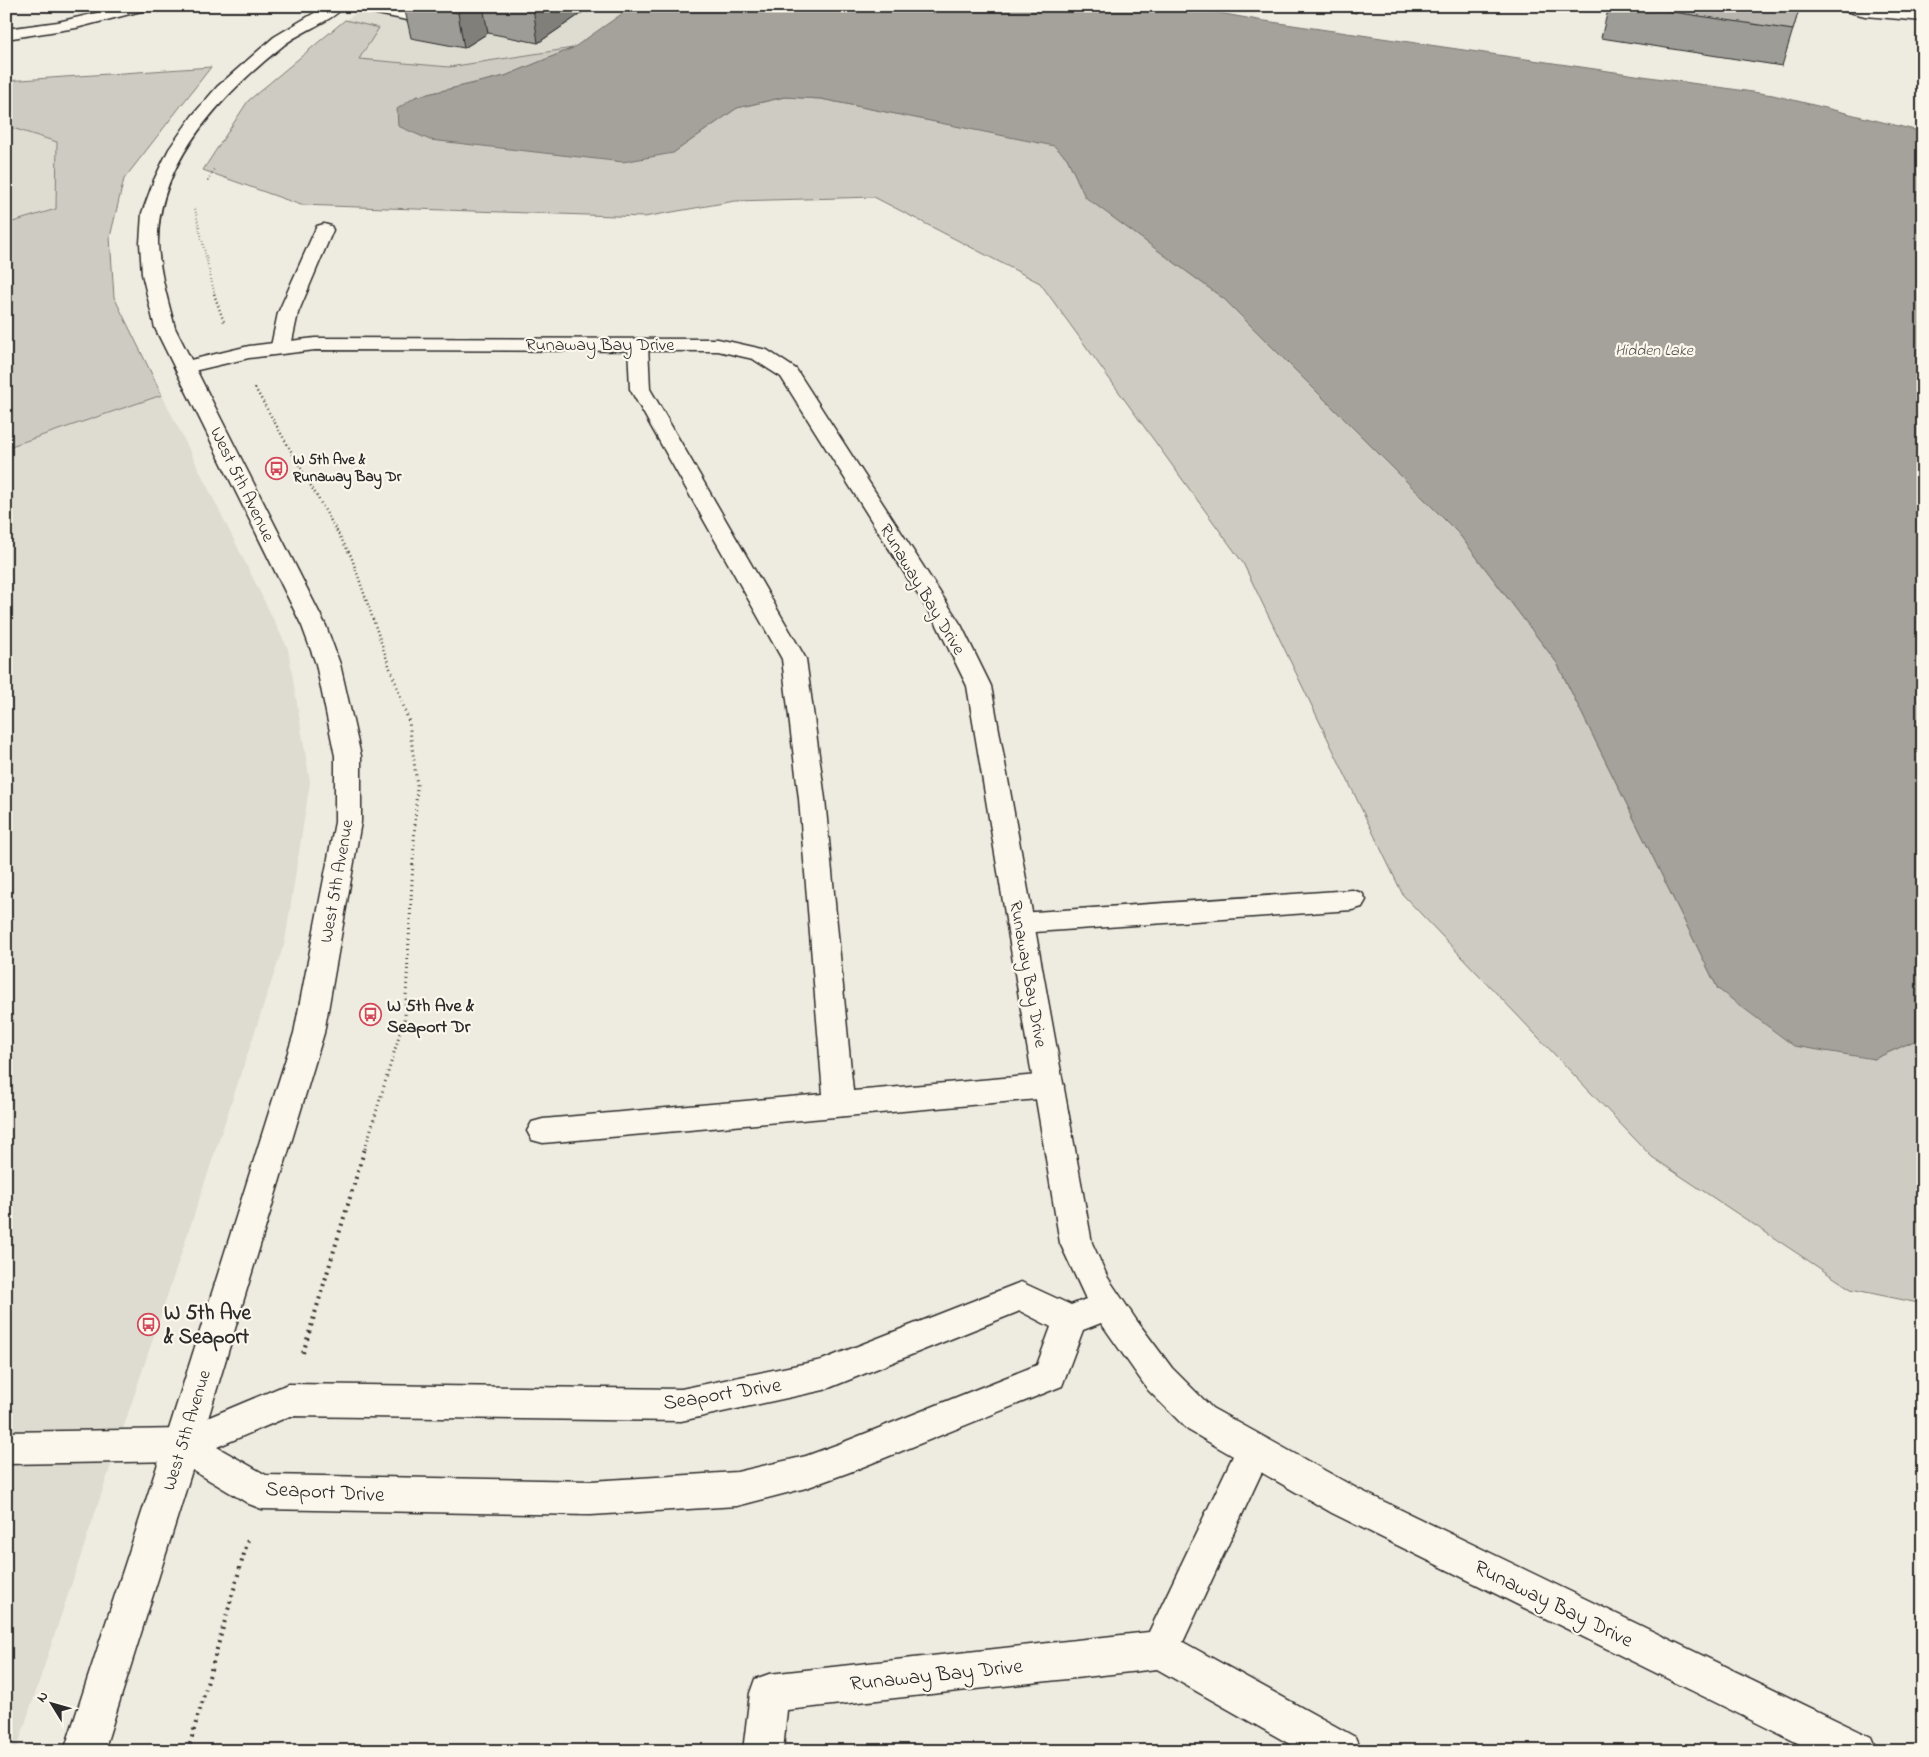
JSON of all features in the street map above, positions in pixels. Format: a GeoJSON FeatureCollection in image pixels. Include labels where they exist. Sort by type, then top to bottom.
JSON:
{"type":"FeatureCollection","features":[{"type":"Feature","properties":{"kind":"street"},"geometry":{"type":"LineString","coordinates":[[6,34],[31,32],[94,20],[144,6]]}},
{"type":"Feature","properties":{"kind":"street","name":"West 5th Avenue"},"geometry":{"type":"LineString","coordinates":[[84,1751],[182,1445],[309,1033],[348,822],[348,756],[328,664],[314,626],[165,328],[152,274],[149,243],[151,213],[163,180],[178,149],[198,120],[223,90],[280,40],[337,6]]}},
{"type":"Feature","properties":{"kind":"street"},"geometry":{"type":"LineString","coordinates":[[362,6],[427,19]]}},
{"type":"Feature","properties":{"kind":"street"},"geometry":{"type":"LineString","coordinates":[[1842,6],[1865,11],[1923,15]]}},
{"type":"Feature","properties":{"kind":"street"},"geometry":{"type":"LineString","coordinates":[[1893,6],[1923,15]]}},
{"type":"Feature","properties":{"kind":"street"},"geometry":{"type":"LineString","coordinates":[[280,346],[288,314],[324,230]]}},
{"type":"Feature","properties":{"kind":"street","name":"Runaway Bay Drive"},"geometry":{"type":"LineString","coordinates":[[185,366],[280,346],[315,344],[718,345],[760,354],[789,373],[949,624],[979,686],[1076,1243],[1096,1287],[1160,1379],[1200,1419],[1354,1505],[1857,1751]]}},
{"type":"Feature","properties":{"kind":"street"},"geometry":{"type":"LineString","coordinates":[[638,345],[640,389],[794,659],[813,809],[839,1104]]}},
{"type":"Feature","properties":{"kind":"street"},"geometry":{"type":"LineString","coordinates":[[1020,923],[1352,900]]}},
{"type":"Feature","properties":{"kind":"street"},"geometry":{"type":"LineString","coordinates":[[543,1131],[1049,1086]]}},
{"type":"Feature","properties":{"kind":"street","name":"Seaport Drive"},"geometry":{"type":"LineString","coordinates":[[1021,1296],[1070,1320],[1050,1375],[850,1456],[806,1472],[737,1489],[610,1498],[262,1492],[182,1445],[288,1400],[681,1404],[824,1376],[1021,1296]]}},
{"type":"Feature","properties":{"kind":"street"},"geometry":{"type":"LineString","coordinates":[[1070,1320],[1109,1305]]}},
{"type":"Feature","properties":{"kind":"street"},"geometry":{"type":"LineString","coordinates":[[6,1448],[182,1445]]}},
{"type":"Feature","properties":{"kind":"street"},"geometry":{"type":"LineString","coordinates":[[1254,1450],[1160,1650],[1341,1751]]}},
{"type":"Feature","properties":{"kind":"street","name":"Runaway Bay Drive"},"geometry":{"type":"LineString","coordinates":[[763,1751],[769,1693],[1160,1650]]}},
{"type":"Feature","properties":{"kind":"shaded area"},"geometry":{"type":"Polygon","coordinates":[[[369,6],[633,6],[573,48],[449,67],[358,59],[378,28],[345,20],[369,6]]]}},
{"type":"Feature","properties":{"kind":"shaded area"},"geometry":{"type":"Polygon","coordinates":[[[345,20],[379,28],[359,59],[449,67],[573,48],[505,76],[415,97],[673,153],[737,108],[785,97],[821,99],[1054,145],[1067,158],[1086,197],[1224,299],[1459,534],[1557,663],[1718,989],[1874,1059],[1923,1037],[1923,1304],[1851,1289],[1652,1157],[1403,895],[1243,563],[1040,283],[874,197],[735,201],[644,217],[301,205],[203,170],[248,101],[345,20]]]}},
{"type":"Feature","properties":{"kind":"shaded area"},"geometry":{"type":"Polygon","coordinates":[[[211,67],[124,179],[110,237],[114,297],[162,395],[8,447],[6,224],[56,209],[57,142],[6,126],[6,81],[211,67]]]}},
{"type":"Feature","properties":{"kind":"shaded area"},"geometry":{"type":"Polygon","coordinates":[[[6,126],[57,142],[56,209],[6,224],[6,126]]]}},
{"type":"Feature","properties":{"kind":"shaded area"},"geometry":{"type":"Polygon","coordinates":[[[162,395],[288,649],[310,782],[285,941],[16,1751],[6,1751],[6,445],[8,447],[162,395]]]}},
{"type":"Feature","properties":{"kind":"water","name":"Hidden Lake"},"geometry":{"type":"Polygon","coordinates":[[[633,6],[1181,6],[1258,20],[1773,95],[1923,132],[1923,1037],[1874,1059],[1794,1046],[1718,989],[1557,663],[1459,534],[1224,299],[1085,197],[1067,158],[1054,146],[821,99],[784,97],[737,108],[673,153],[623,162],[430,140],[398,126],[397,109],[415,97],[505,76],[573,48],[633,6]]]}},
{"type":"Feature","properties":{"kind":"building"},"geometry":{"type":"Polygon","coordinates":[[[425,6],[468,6],[458,13],[425,6]]]}},
{"type":"Feature","properties":{"kind":"building"},"geometry":{"type":"Polygon","coordinates":[[[1633,6],[1800,6],[1793,30],[1633,6]]]}},
{"type":"Feature","properties":{"kind":"place","name":"W 5th Ave & Runaway Bay Dr"},"geometry":{"type":"Point","coordinates":[277,468]}},
{"type":"Feature","properties":{"kind":"place","name":"W 5th Ave & Seaport Dr"},"geometry":{"type":"Point","coordinates":[371,1015]}},
{"type":"Feature","properties":{"kind":"place","name":"W 5th Ave & Seaport"},"geometry":{"type":"Point","coordinates":[148,1324]}}]}
